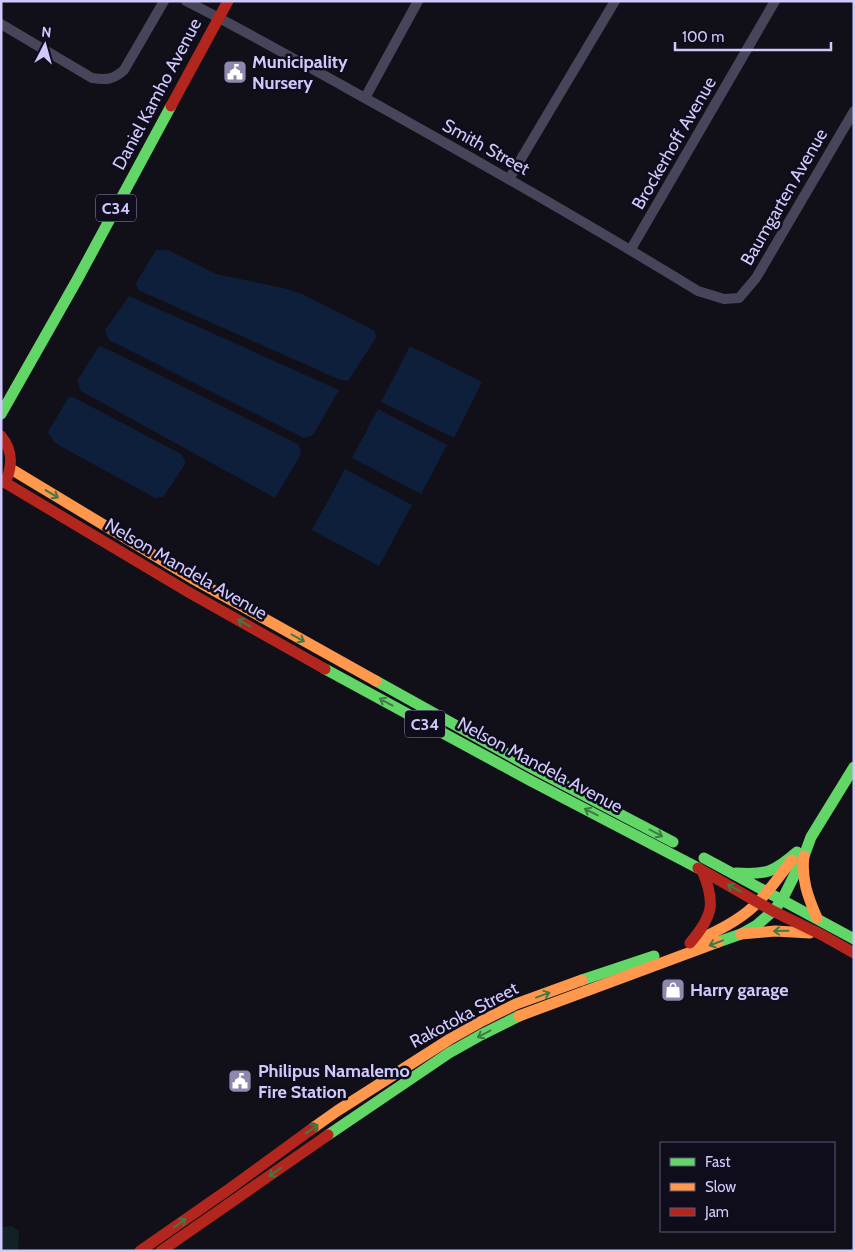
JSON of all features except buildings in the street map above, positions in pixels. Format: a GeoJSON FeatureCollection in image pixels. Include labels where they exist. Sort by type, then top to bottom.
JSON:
{"type":"FeatureCollection","features":[{"type":"Feature","properties":{"kind":"main road","name":"Daniel Kamho Avenue"},"geometry":{"type":"LineString","coordinates":[[1,414],[78,280],[228,1]]}},
{"type":"Feature","properties":{"kind":"main road"},"geometry":{"type":"LineString","coordinates":[[1,436],[9,447],[12,462],[11,469]]}},
{"type":"Feature","properties":{"kind":"main road","name":"C34"},"geometry":{"type":"LineString","coordinates":[[2,483],[11,469]]}},
{"type":"Feature","properties":{"kind":"main road","name":"Nelson Mandela Avenue"},"geometry":{"type":"LineString","coordinates":[[11,469],[195,580],[536,770],[680,846]]}},
{"type":"Feature","properties":{"kind":"main road","name":"Nelson Mandela Avenue"},"geometry":{"type":"LineString","coordinates":[[2,483],[361,689],[854,953]]}},
{"type":"Feature","properties":{"kind":"main road","name":"Rakotoka Street"},"geometry":{"type":"LineString","coordinates":[[161,1251],[361,1112],[473,1039],[514,1018],[740,934],[757,925],[782,900],[801,854],[854,767]]}},
{"type":"Feature","properties":{"kind":"main road"},"geometry":{"type":"LineString","coordinates":[[731,873],[749,874],[766,872],[778,868],[801,854],[805,889],[817,918]]}},
{"type":"Feature","properties":{"kind":"main road","name":"Rakotoka Street"},"geometry":{"type":"LineString","coordinates":[[140,1251],[337,1111],[450,1039],[516,1004],[690,943],[715,932],[759,902],[801,854]]}},
{"type":"Feature","properties":{"kind":"main road"},"geometry":{"type":"LineString","coordinates":[[697,855],[854,939]]}},
{"type":"Feature","properties":{"kind":"main road"},"geometry":{"type":"LineString","coordinates":[[690,943],[705,923],[710,910],[711,894],[702,870]]}},
{"type":"Feature","properties":{"kind":"main road"},"geometry":{"type":"LineString","coordinates":[[740,934],[792,930],[822,935]]}},
{"type":"Feature","properties":{"kind":"street"},"geometry":{"type":"LineString","coordinates":[[1,24],[92,78],[102,80],[115,78],[124,70],[164,1]]}},
{"type":"Feature","properties":{"kind":"street","name":"Smith Street"},"geometry":{"type":"LineString","coordinates":[[186,1],[509,179],[698,290],[724,299],[739,298]]}},
{"type":"Feature","properties":{"kind":"street"},"geometry":{"type":"LineString","coordinates":[[365,98],[418,1]]}},
{"type":"Feature","properties":{"kind":"street"},"geometry":{"type":"LineString","coordinates":[[509,179],[615,1]]}},
{"type":"Feature","properties":{"kind":"street","name":"Brockerhoff Avenue"},"geometry":{"type":"LineString","coordinates":[[631,249],[775,1]]}},
{"type":"Feature","properties":{"kind":"street","name":"Baumgarten Avenue"},"geometry":{"type":"LineString","coordinates":[[739,298],[756,278],[854,110]]}},
{"type":"Feature","properties":{"kind":"shaded area"},"geometry":{"type":"Polygon","coordinates":[[[12,1226],[19,1231],[18,1251],[1,1251],[1,1227],[12,1226]]]}},
{"type":"Feature","properties":{"kind":"water"},"geometry":{"type":"Polygon","coordinates":[[[156,250],[168,250],[216,274],[283,288],[302,294],[375,331],[376,338],[348,381],[338,379],[138,290],[136,283],[156,250]]]}},
{"type":"Feature","properties":{"kind":"water"},"geometry":{"type":"Polygon","coordinates":[[[129,296],[339,390],[313,435],[304,438],[109,340],[105,330],[129,296]]]}},
{"type":"Feature","properties":{"kind":"water"},"geometry":{"type":"Polygon","coordinates":[[[99,346],[299,445],[301,454],[275,498],[81,391],[77,381],[99,346]]]}},
{"type":"Feature","properties":{"kind":"water"},"geometry":{"type":"Polygon","coordinates":[[[410,346],[482,382],[454,438],[381,402],[410,346]]]}},
{"type":"Feature","properties":{"kind":"water"},"geometry":{"type":"Polygon","coordinates":[[[73,397],[181,454],[186,463],[163,497],[155,498],[55,443],[48,432],[68,398],[73,397]]]}},
{"type":"Feature","properties":{"kind":"water"},"geometry":{"type":"Polygon","coordinates":[[[378,409],[447,445],[421,494],[352,458],[378,409]]]}},
{"type":"Feature","properties":{"kind":"water"},"geometry":{"type":"Polygon","coordinates":[[[345,469],[412,505],[379,566],[312,530],[345,469]]]}},
{"type":"Feature","properties":{"kind":"traffic: fast"},"geometry":{"type":"LineString","coordinates":[[1,414],[77,280],[171,106]]}},
{"type":"Feature","properties":{"kind":"traffic: fast"},"geometry":{"type":"LineString","coordinates":[[325,669],[531,781],[698,868]]}},
{"type":"Feature","properties":{"kind":"traffic: fast"},"geometry":{"type":"LineString","coordinates":[[376,681],[536,770],[673,842]]}},
{"type":"Feature","properties":{"kind":"traffic: fast"},"geometry":{"type":"LineString","coordinates":[[718,942],[741,934],[757,925],[782,900],[804,856],[811,837],[854,767]]}},
{"type":"Feature","properties":{"kind":"traffic: fast"},"geometry":{"type":"LineString","coordinates":[[736,873],[763,873],[770,871],[797,852]]}},
{"type":"Feature","properties":{"kind":"traffic: fast"},"geometry":{"type":"LineString","coordinates":[[704,858],[854,939]]}},
{"type":"Feature","properties":{"kind":"traffic: fast"},"geometry":{"type":"LineString","coordinates":[[582,980],[654,956]]}},
{"type":"Feature","properties":{"kind":"traffic: fast"},"geometry":{"type":"LineString","coordinates":[[328,1135],[449,1053],[519,1016]]}},
{"type":"Feature","properties":{"kind":"traffic: slow"},"geometry":{"type":"LineString","coordinates":[[11,469],[195,580],[376,681]]}},
{"type":"Feature","properties":{"kind":"traffic: slow"},"geometry":{"type":"LineString","coordinates":[[804,856],[806,888],[817,918]]}},
{"type":"Feature","properties":{"kind":"traffic: slow"},"geometry":{"type":"LineString","coordinates":[[694,942],[726,926],[747,912],[765,895],[792,860]]}},
{"type":"Feature","properties":{"kind":"traffic: slow"},"geometry":{"type":"LineString","coordinates":[[741,934],[775,931],[810,933]]}},
{"type":"Feature","properties":{"kind":"traffic: slow"},"geometry":{"type":"LineString","coordinates":[[519,1016],[718,942]]}},
{"type":"Feature","properties":{"kind":"traffic: slow"},"geometry":{"type":"LineString","coordinates":[[313,1128],[450,1039],[482,1021],[516,1004],[582,980]]}},
{"type":"Feature","properties":{"kind":"traffic: jam"},"geometry":{"type":"LineString","coordinates":[[171,106],[228,1]]}},
{"type":"Feature","properties":{"kind":"traffic: jam"},"geometry":{"type":"LineString","coordinates":[[1,436],[5,441],[11,461],[7,478]]}},
{"type":"Feature","properties":{"kind":"traffic: jam"},"geometry":{"type":"LineString","coordinates":[[4,482],[190,593],[325,669]]}},
{"type":"Feature","properties":{"kind":"traffic: jam"},"geometry":{"type":"LineString","coordinates":[[698,868],[773,911],[854,953]]}},
{"type":"Feature","properties":{"kind":"traffic: jam"},"geometry":{"type":"LineString","coordinates":[[690,943],[704,925],[710,909],[709,892],[702,870]]}},
{"type":"Feature","properties":{"kind":"traffic: jam"},"geometry":{"type":"LineString","coordinates":[[140,1251],[313,1128]]}},
{"type":"Feature","properties":{"kind":"traffic: jam"},"geometry":{"type":"LineString","coordinates":[[161,1251],[328,1135]]}},
{"type":"Feature","properties":{"kind":"place","name":"Municipality Nursery"},"geometry":{"type":"Point","coordinates":[235,72]}},
{"type":"Feature","properties":{"kind":"place","name":"Harry garage"},"geometry":{"type":"Point","coordinates":[673,990]}},
{"type":"Feature","properties":{"kind":"place","name":"Philipus Namalemo Fire Station"},"geometry":{"type":"Point","coordinates":[240,1081]}}]}
